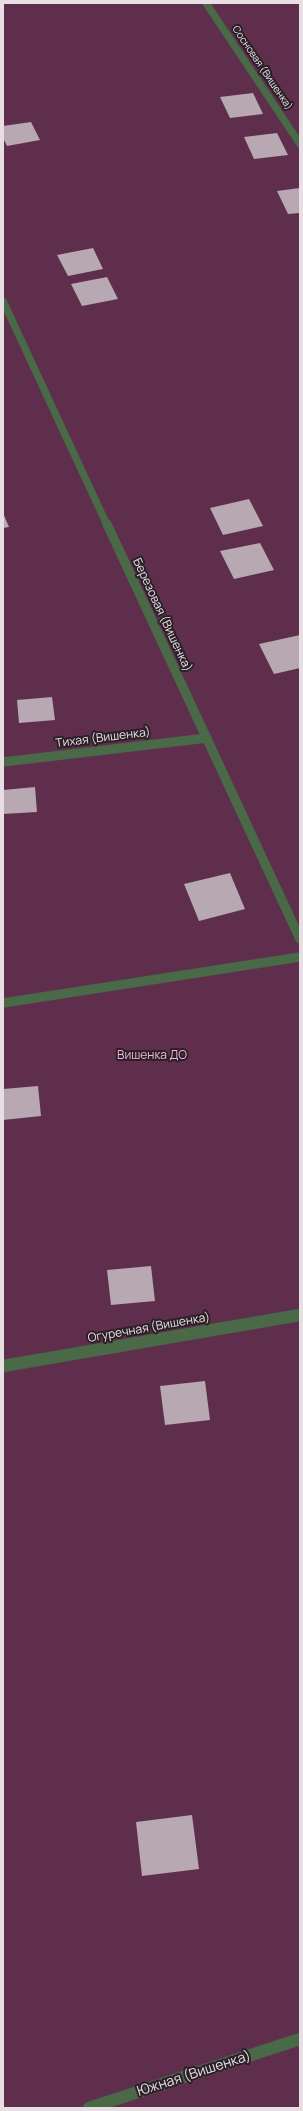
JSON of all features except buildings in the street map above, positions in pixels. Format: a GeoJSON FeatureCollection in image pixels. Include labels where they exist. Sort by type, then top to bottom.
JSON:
{"type":"FeatureCollection","features":[{"type":"Feature","properties":{"kind":"lane","name":"Сосновая (Вишенка)"},"geometry":{"type":"LineString","coordinates":[[206,3],[300,144]]}},
{"type":"Feature","properties":{"kind":"lane","name":"Березовая (Вишенка)"},"geometry":{"type":"LineString","coordinates":[[3,301],[300,939]]}},
{"type":"Feature","properties":{"kind":"lane","name":"Тихая (Вишенка)"},"geometry":{"type":"LineString","coordinates":[[3,762],[207,738]]}},
{"type":"Feature","properties":{"kind":"lane"},"geometry":{"type":"LineString","coordinates":[[3,1004],[300,957]]}},
{"type":"Feature","properties":{"kind":"lane","name":"Огуречная (Вишенка)"},"geometry":{"type":"LineString","coordinates":[[3,1366],[300,1315]]}},
{"type":"Feature","properties":{"kind":"lane","name":"Южная (Вишенка)"},"geometry":{"type":"LineString","coordinates":[[89,2108],[300,2039]]}},
{"type":"Feature","properties":{"kind":"green space","name":"Вишенка ДО"},"geometry":{"type":"Polygon","coordinates":[[[3,3],[300,3],[300,2108],[3,2108],[3,3]]]}}]}
